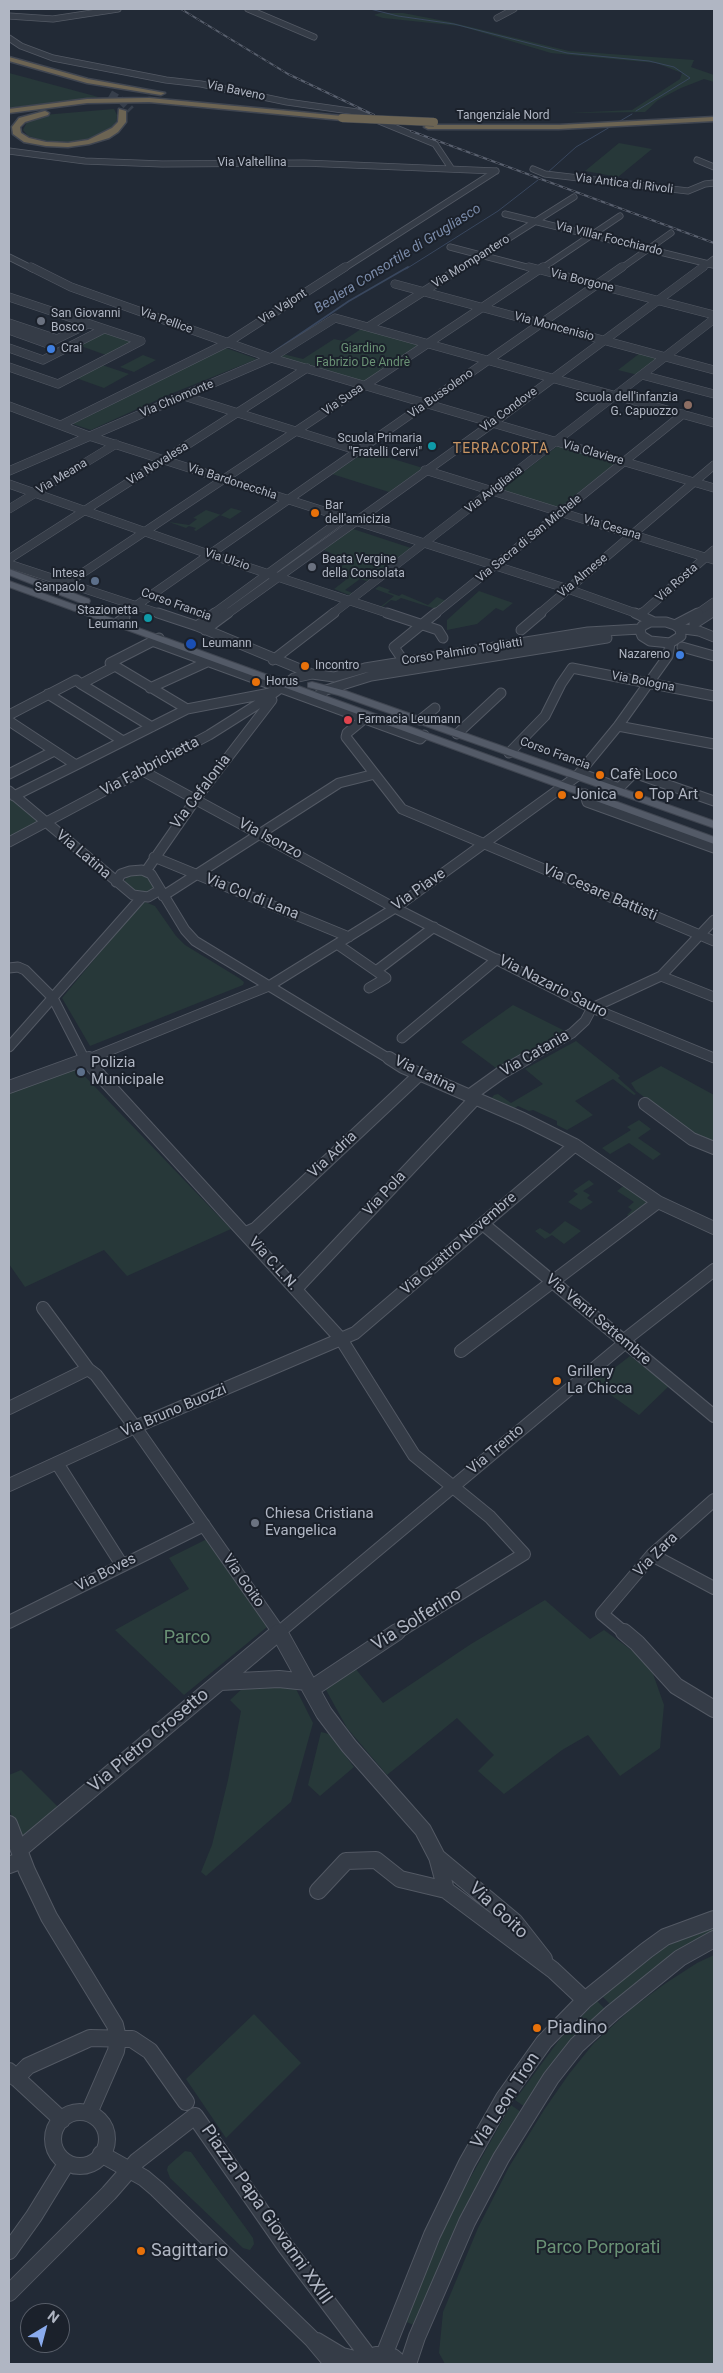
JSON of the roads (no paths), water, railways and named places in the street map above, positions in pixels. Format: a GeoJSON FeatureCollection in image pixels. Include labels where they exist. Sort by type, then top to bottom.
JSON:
{"type":"FeatureCollection","features":[{"type":"Feature","properties":{"kind":"highway"},"geometry":{"type":"LineString","coordinates":[[9,59],[103,84],[339,120]]}},
{"type":"Feature","properties":{"kind":"highway"},"geometry":{"type":"LineString","coordinates":[[9,67],[103,94]]}},
{"type":"Feature","properties":{"kind":"highway"},"geometry":{"type":"LineString","coordinates":[[9,111],[77,102],[142,100],[316,115]]}},
{"type":"Feature","properties":{"kind":"highway"},"geometry":{"type":"LineString","coordinates":[[112,105],[37,114],[22,120],[15,130],[21,137],[36,142],[63,145],[89,142],[106,136],[115,130],[122,122],[122,111]]}},
{"type":"Feature","properties":{"kind":"highway"},"geometry":{"type":"LineString","coordinates":[[9,115],[63,108],[112,105]]}},
{"type":"Feature","properties":{"kind":"highway","name":"Tangenziale Nord"},"geometry":{"type":"LineString","coordinates":[[112,105],[175,107],[292,119],[431,125],[559,127],[714,119]]}},
{"type":"Feature","properties":{"kind":"highway","name":"Tangenziale Nord"},"geometry":{"type":"LineString","coordinates":[[431,125],[591,122],[714,114]]}},
{"type":"Feature","properties":{"kind":"highway"},"geometry":{"type":"LineString","coordinates":[[9,140],[49,148],[84,146],[114,137],[125,129],[131,119]]}},
{"type":"Feature","properties":{"kind":"main road","name":"Corso Francia"},"geometry":{"type":"LineString","coordinates":[[9,572],[121,620],[285,686]]}},
{"type":"Feature","properties":{"kind":"main road","name":"Corso Francia"},"geometry":{"type":"LineString","coordinates":[[9,584],[121,620],[157,640],[285,686],[321,693],[342,693],[509,753],[618,789],[714,825]]}},
{"type":"Feature","properties":{"kind":"main road","name":"Corso Francia"},"geometry":{"type":"LineString","coordinates":[[321,693],[424,735],[714,840]]}},
{"type":"Feature","properties":{"kind":"street"},"geometry":{"type":"LineString","coordinates":[[9,16],[53,19],[118,9]]}},
{"type":"Feature","properties":{"kind":"street"},"geometry":{"type":"LineString","coordinates":[[248,9],[314,37]]}},
{"type":"Feature","properties":{"kind":"street"},"geometry":{"type":"LineString","coordinates":[[497,18],[514,9]]}},
{"type":"Feature","properties":{"kind":"street","name":"Via Baveno"},"geometry":{"type":"LineString","coordinates":[[9,38],[21,46],[53,58],[166,80],[201,84],[287,102],[356,112],[435,144],[451,168]]}},
{"type":"Feature","properties":{"kind":"street","name":"Via Valtellina"},"geometry":{"type":"LineString","coordinates":[[9,151],[85,161],[162,164],[304,163],[496,171]]}},
{"type":"Feature","properties":{"kind":"street"},"geometry":{"type":"LineString","coordinates":[[697,160],[714,167]]}},
{"type":"Feature","properties":{"kind":"street","name":"Via Antica di Rivoli"},"geometry":{"type":"LineString","coordinates":[[533,169],[545,174],[688,191],[705,184],[714,183]]}},
{"type":"Feature","properties":{"kind":"street","name":"Via Vajont"},"geometry":{"type":"LineString","coordinates":[[61,426],[227,343],[496,171]]}},
{"type":"Feature","properties":{"kind":"street","name":"Via Mompantero"},"geometry":{"type":"LineString","coordinates":[[368,327],[574,197]]}},
{"type":"Feature","properties":{"kind":"street","name":"Via Villar Focchiardo"},"geometry":{"type":"LineString","coordinates":[[505,214],[649,249],[712,262]]}},
{"type":"Feature","properties":{"kind":"street","name":"Via Susa"},"geometry":{"type":"LineString","coordinates":[[66,584],[620,216]]}},
{"type":"Feature","properties":{"kind":"street","name":"Via Bussoleno"},"geometry":{"type":"LineString","coordinates":[[137,605],[671,233]]}},
{"type":"Feature","properties":{"kind":"street","name":"Via Borgone"},"geometry":{"type":"LineString","coordinates":[[450,247],[714,315]]}},
{"type":"Feature","properties":{"kind":"street","name":"Via Pellice"},"geometry":{"type":"LineString","coordinates":[[9,257],[71,288],[270,358]]}},
{"type":"Feature","properties":{"kind":"street","name":"Via Condove"},"geometry":{"type":"LineString","coordinates":[[201,628],[278,577],[712,262]]}},
{"type":"Feature","properties":{"kind":"street","name":"Via Moncenisio"},"geometry":{"type":"LineString","coordinates":[[395,284],[714,370]]}},
{"type":"Feature","properties":{"kind":"street"},"geometry":{"type":"LineString","coordinates":[[9,297],[141,341],[58,384],[9,367]]}},
{"type":"Feature","properties":{"kind":"street","name":"Via Chiomonte"},"geometry":{"type":"LineString","coordinates":[[9,471],[270,358],[327,321],[335,318],[368,327]]}},
{"type":"Feature","properties":{"kind":"street","name":"Via Avigliana"},"geometry":{"type":"LineString","coordinates":[[273,660],[714,319]]}},
{"type":"Feature","properties":{"kind":"street"},"geometry":{"type":"LineString","coordinates":[[9,323],[57,339]]}},
{"type":"Feature","properties":{"kind":"street"},"geometry":{"type":"LineString","coordinates":[[9,330],[48,344],[88,324]]}},
{"type":"Feature","properties":{"kind":"street"},"geometry":{"type":"LineString","coordinates":[[368,327],[714,423]]}},
{"type":"Feature","properties":{"kind":"street"},"geometry":{"type":"LineString","coordinates":[[9,348],[42,360],[104,329]]}},
{"type":"Feature","properties":{"kind":"street"},"geometry":{"type":"LineString","coordinates":[[9,340],[20,334]]}},
{"type":"Feature","properties":{"kind":"street","name":"Via Claviere"},"geometry":{"type":"LineString","coordinates":[[270,358],[714,488]]}},
{"type":"Feature","properties":{"kind":"street","name":"Via Novalesa"},"geometry":{"type":"LineString","coordinates":[[9,559],[307,368]]}},
{"type":"Feature","properties":{"kind":"street"},"geometry":{"type":"LineString","coordinates":[[642,375],[713,392]]}},
{"type":"Feature","properties":{"kind":"street"},"geometry":{"type":"LineString","coordinates":[[184,396],[359,451]]}},
{"type":"Feature","properties":{"kind":"street","name":"Via Bardonecchia"},"geometry":{"type":"LineString","coordinates":[[9,406],[89,436],[354,521],[374,528],[378,534],[622,608],[654,622]]}},
{"type":"Feature","properties":{"kind":"street","name":"Via Sacra di San Michele"},"geometry":{"type":"LineString","coordinates":[[406,666],[394,647],[683,414]]}},
{"type":"Feature","properties":{"kind":"street","name":"Via Meana"},"geometry":{"type":"LineString","coordinates":[[9,510],[116,444]]}},
{"type":"Feature","properties":{"kind":"street","name":"Via Almese"},"geometry":{"type":"LineString","coordinates":[[521,630],[714,465]]}},
{"type":"Feature","properties":{"kind":"street","name":"Via Cesana"},"geometry":{"type":"LineString","coordinates":[[425,470],[710,559]]}},
{"type":"Feature","properties":{"kind":"street","name":"Via Ulzio"},"geometry":{"type":"LineString","coordinates":[[9,484],[211,555],[438,630],[443,638]]}},
{"type":"Feature","properties":{"kind":"street"},"geometry":{"type":"LineString","coordinates":[[201,628],[268,574],[344,518]]}},
{"type":"Feature","properties":{"kind":"street","name":"Via Rosta"},"geometry":{"type":"LineString","coordinates":[[640,615],[710,559],[714,550]]}},
{"type":"Feature","properties":{"kind":"street","name":"Corso Francia"},"geometry":{"type":"LineString","coordinates":[[9,564],[66,584],[137,605],[201,628],[273,660],[312,674],[321,693]]}},
{"type":"Feature","properties":{"kind":"street"},"geometry":{"type":"LineString","coordinates":[[668,656],[670,643],[697,614],[714,602]]}},
{"type":"Feature","properties":{"kind":"street","name":"Via Bardonecchia"},"geometry":{"type":"LineString","coordinates":[[622,608],[642,630]]}},
{"type":"Feature","properties":{"kind":"street"},"geometry":{"type":"LineString","coordinates":[[679,635],[707,635],[711,614]]}},
{"type":"Feature","properties":{"kind":"street"},"geometry":{"type":"LineString","coordinates":[[668,656],[679,635],[711,614]]}},
{"type":"Feature","properties":{"kind":"street"},"geometry":{"type":"LineString","coordinates":[[670,643],[654,642],[642,630],[654,622],[714,656]]}},
{"type":"Feature","properties":{"kind":"street","name":"Corso Palmiro Togliatti"},"geometry":{"type":"LineString","coordinates":[[285,686],[312,674],[334,677],[365,668],[406,666],[594,639],[642,630]]}},
{"type":"Feature","properties":{"kind":"street"},"geometry":{"type":"LineString","coordinates":[[157,640],[110,663],[187,709]]}},
{"type":"Feature","properties":{"kind":"street","name":"Corso Francia"},"geometry":{"type":"LineString","coordinates":[[157,640],[207,662],[285,686],[364,719],[420,739],[424,735]]}},
{"type":"Feature","properties":{"kind":"street","name":"Via Piave"},"geometry":{"type":"LineString","coordinates":[[9,1087],[85,1060],[269,986],[395,908],[486,844],[578,775],[618,726],[668,656]]}},
{"type":"Feature","properties":{"kind":"street"},"geometry":{"type":"LineString","coordinates":[[150,688],[207,662]]}},
{"type":"Feature","properties":{"kind":"street"},"geometry":{"type":"LineString","coordinates":[[81,684],[115,666]]}},
{"type":"Feature","properties":{"kind":"street","name":"Corso Palmiro Togliatti"},"geometry":{"type":"LineString","coordinates":[[321,693],[406,666]]}},
{"type":"Feature","properties":{"kind":"street","name":"Via Bologna"},"geometry":{"type":"LineString","coordinates":[[509,753],[545,716],[561,684],[572,668],[714,696]]}},
{"type":"Feature","properties":{"kind":"street"},"geometry":{"type":"LineString","coordinates":[[9,715],[76,680],[152,727]]}},
{"type":"Feature","properties":{"kind":"street"},"geometry":{"type":"LineString","coordinates":[[11,794],[76,765],[187,709],[285,686]]}},
{"type":"Feature","properties":{"kind":"street","name":"Via Fabbrichetta"},"geometry":{"type":"LineString","coordinates":[[9,850],[248,711],[285,686]]}},
{"type":"Feature","properties":{"kind":"street","name":"Via Cefalonia"},"geometry":{"type":"LineString","coordinates":[[146,871],[196,799],[259,716],[285,686]]}},
{"type":"Feature","properties":{"kind":"street"},"geometry":{"type":"LineString","coordinates":[[457,734],[501,693]]}},
{"type":"Feature","properties":{"kind":"street"},"geometry":{"type":"LineString","coordinates":[[48,694],[123,741]]}},
{"type":"Feature","properties":{"kind":"street"},"geometry":{"type":"LineString","coordinates":[[420,720],[435,708]]}},
{"type":"Feature","properties":{"kind":"street"},"geometry":{"type":"LineString","coordinates":[[248,711],[259,716]]}},
{"type":"Feature","properties":{"kind":"street","name":"Via Cesare Battisti"},"geometry":{"type":"LineString","coordinates":[[364,719],[347,733],[346,737],[402,809],[714,941]]}},
{"type":"Feature","properties":{"kind":"street"},"geometry":{"type":"LineString","coordinates":[[9,721],[76,765]]}},
{"type":"Feature","properties":{"kind":"street"},"geometry":{"type":"LineString","coordinates":[[618,726],[714,744]]}},
{"type":"Feature","properties":{"kind":"street"},"geometry":{"type":"LineString","coordinates":[[9,774],[54,751]]}},
{"type":"Feature","properties":{"kind":"street","name":"Via Isonzo"},"geometry":{"type":"LineString","coordinates":[[143,771],[395,908]]}},
{"type":"Feature","properties":{"kind":"street"},"geometry":{"type":"LineString","coordinates":[[618,789],[634,772],[714,801]]}},
{"type":"Feature","properties":{"kind":"street"},"geometry":{"type":"LineString","coordinates":[[9,1047],[141,898],[161,893],[196,874],[339,783],[375,774]]}},
{"type":"Feature","properties":{"kind":"street","name":"Via Latina"},"geometry":{"type":"LineString","coordinates":[[11,794],[132,895],[141,898]]}},
{"type":"Feature","properties":{"kind":"street","name":"Corso Francia"},"geometry":{"type":"LineString","coordinates":[[585,794],[587,802],[714,848]]}},
{"type":"Feature","properties":{"kind":"street","name":"Via Fabbrichetta"},"geometry":{"type":"LineString","coordinates":[[9,842],[48,826]]}},
{"type":"Feature","properties":{"kind":"street","name":"Via Col di Lana"},"geometry":{"type":"LineString","coordinates":[[154,857],[349,937]]}},
{"type":"Feature","properties":{"kind":"street"},"geometry":{"type":"LineString","coordinates":[[116,882],[118,877],[125,872],[135,870],[146,871]]}},
{"type":"Feature","properties":{"kind":"street","name":"Via Latina"},"geometry":{"type":"LineString","coordinates":[[146,871],[160,886],[161,893],[185,930],[195,941],[420,1074],[523,1119],[574,1145],[658,1202],[714,1228]]}},
{"type":"Feature","properties":{"kind":"street","name":"Via Nazario Sauro"},"geometry":{"type":"LineString","coordinates":[[395,908],[592,1008],[714,1058]]}},
{"type":"Feature","properties":{"kind":"street","name":"Via Catania"},"geometry":{"type":"LineString","coordinates":[[472,1098],[500,1073],[572,1034],[585,1021],[592,1008],[661,976],[714,920]]}},
{"type":"Feature","properties":{"kind":"street"},"geometry":{"type":"LineString","coordinates":[[376,971],[434,927]]}},
{"type":"Feature","properties":{"kind":"street"},"geometry":{"type":"LineString","coordinates":[[336,944],[386,978],[369,988]]}},
{"type":"Feature","properties":{"kind":"street"},"geometry":{"type":"LineString","coordinates":[[402,1038],[497,959]]}},
{"type":"Feature","properties":{"kind":"street","name":"Via C.L.N."},"geometry":{"type":"LineString","coordinates":[[9,968],[18,967],[25,970],[53,998],[85,1060],[341,1339],[414,1455],[490,1516],[524,1554]]}},
{"type":"Feature","properties":{"kind":"street"},"geometry":{"type":"LineString","coordinates":[[661,976],[714,997]]}},
{"type":"Feature","properties":{"kind":"street","name":"Via Adria"},"geometry":{"type":"LineString","coordinates":[[246,1234],[255,1229],[420,1074]]}},
{"type":"Feature","properties":{"kind":"street","name":"Via Pola"},"geometry":{"type":"LineString","coordinates":[[296,1289],[472,1098]]}},
{"type":"Feature","properties":{"kind":"street"},"geometry":{"type":"LineString","coordinates":[[645,1104],[692,1139],[714,1148]]}},
{"type":"Feature","properties":{"kind":"street","name":"Via Quattro Novembre"},"geometry":{"type":"LineString","coordinates":[[341,1339],[355,1333],[574,1145]]}},
{"type":"Feature","properties":{"kind":"street"},"geometry":{"type":"LineString","coordinates":[[461,1351],[658,1202]]}},
{"type":"Feature","properties":{"kind":"street","name":"Via Venti Settembre"},"geometry":{"type":"LineString","coordinates":[[483,1224],[714,1416]]}},
{"type":"Feature","properties":{"kind":"street","name":"Via Trento"},"geometry":{"type":"LineString","coordinates":[[279,1632],[625,1343],[627,1338],[714,1270]]}},
{"type":"Feature","properties":{"kind":"street","name":"Via Goito"},"geometry":{"type":"LineString","coordinates":[[43,1308],[88,1369],[96,1375],[135,1427],[279,1632],[324,1713],[349,1746],[423,1830],[437,1857],[446,1890]]}},
{"type":"Feature","properties":{"kind":"street","name":"Via Bruno Buozzi"},"geometry":{"type":"LineString","coordinates":[[9,1485],[135,1427],[341,1339]]}},
{"type":"Feature","properties":{"kind":"street"},"geometry":{"type":"LineString","coordinates":[[9,1408],[88,1369]]}},
{"type":"Feature","properties":{"kind":"street"},"geometry":{"type":"LineString","coordinates":[[57,1463],[122,1565]]}},
{"type":"Feature","properties":{"kind":"street","name":"Via Zara"},"geometry":{"type":"LineString","coordinates":[[714,1500],[652,1555],[602,1614],[637,1643],[676,1686],[714,1709]]}},
{"type":"Feature","properties":{"kind":"street","name":"Via Boves"},"geometry":{"type":"LineString","coordinates":[[9,1622],[204,1525]]}},
{"type":"Feature","properties":{"kind":"street","name":"Via Solferino"},"geometry":{"type":"LineString","coordinates":[[309,1685],[524,1554]]}},
{"type":"Feature","properties":{"kind":"street"},"geometry":{"type":"LineString","coordinates":[[652,1555],[714,1588]]}},
{"type":"Feature","properties":{"kind":"street","name":"Via Pietro Crosetto"},"geometry":{"type":"LineString","coordinates":[[16,1859],[279,1632]]}},
{"type":"Feature","properties":{"kind":"street"},"geometry":{"type":"LineString","coordinates":[[220,1682],[280,1679],[309,1685]]}},
{"type":"Feature","properties":{"kind":"street"},"geometry":{"type":"LineString","coordinates":[[9,1824],[16,1859],[115,2025],[118,2038],[111,2064],[89,2113]]}},
{"type":"Feature","properties":{"kind":"street","name":"Via Goito"},"geometry":{"type":"LineString","coordinates":[[437,1857],[515,1922],[553,1970]]}},
{"type":"Feature","properties":{"kind":"street","name":"Via Goito"},"geometry":{"type":"LineString","coordinates":[[318,1891],[346,1861],[365,1858],[376,1860],[400,1879],[446,1890],[553,1970],[585,2000]]}},
{"type":"Feature","properties":{"kind":"street","name":"Via Leon Tron"},"geometry":{"type":"LineString","coordinates":[[369,2359],[467,2163],[504,2098],[530,2061],[558,2027],[585,2000],[621,1969],[665,1937],[714,1919]]}},
{"type":"Feature","properties":{"kind":"street","name":"Via Leon Tron"},"geometry":{"type":"LineString","coordinates":[[408,2364],[417,2337],[467,2222],[514,2136],[551,2078],[577,2045],[612,2013],[680,1958],[714,1940]]}},
{"type":"Feature","properties":{"kind":"street"},"geometry":{"type":"LineString","coordinates":[[62,2120],[12,2074],[90,2038],[132,2039],[150,2051],[186,2102]]}},
{"type":"Feature","properties":{"kind":"street"},"geometry":{"type":"LineString","coordinates":[[89,2113],[100,2120],[106,2133],[105,2147],[94,2161],[85,2166],[75,2167],[66,2164],[58,2158],[53,2149],[56,2129],[62,2120],[70,2114],[89,2113]]}},
{"type":"Feature","properties":{"kind":"street","name":"Piazza Papa Giovanni XXIII"},"geometry":{"type":"LineString","coordinates":[[131,2170],[143,2156],[195,2116],[286,2247],[369,2359]]}},
{"type":"Feature","properties":{"kind":"street","name":"Piazza Papa Giovanni XXIII"},"geometry":{"type":"LineString","coordinates":[[101,2154],[131,2170],[157,2188],[312,2338],[333,2364]]}},
{"type":"Feature","properties":{"kind":"street"},"geometry":{"type":"LineString","coordinates":[[9,2251],[34,2216],[66,2164]]}},
{"type":"Feature","properties":{"kind":"street"},"geometry":{"type":"LineString","coordinates":[[9,2293],[131,2170]]}},
{"type":"Feature","properties":{"kind":"street","name":"Piazza Papa Giovanni XXIII"},"geometry":{"type":"LineString","coordinates":[[312,2338],[342,2356],[369,2359],[393,2357],[402,2364]]}},
{"type":"Feature","properties":{"kind":"waterway","name":"Bealera Consortile di Grugliasco"},"geometry":{"type":"LineString","coordinates":[[370,9],[398,16],[454,24],[567,53],[649,61],[674,67],[690,78],[636,111]]}},
{"type":"Feature","properties":{"kind":"waterway","name":"Bealera Consortile di Grugliasco"},"geometry":{"type":"LineString","coordinates":[[547,173],[576,147],[632,114]]}},
{"type":"Feature","properties":{"kind":"waterway","name":"Bealera Consortile di Grugliasco"},"geometry":{"type":"LineString","coordinates":[[406,269],[498,211],[538,180]]}},
{"type":"Feature","properties":{"kind":"waterway","name":"Bealera Consortile di Grugliasco"},"geometry":{"type":"LineString","coordinates":[[269,355],[349,301],[408,267]]}},
{"type":"Feature","properties":{"kind":"tunnel"},"geometry":{"type":"LineString","coordinates":[[110,94],[122,101],[131,110]]}},
{"type":"Feature","properties":{"kind":"railway"},"geometry":{"type":"LineString","coordinates":[[181,9],[288,74],[374,115]]}},
{"type":"Feature","properties":{"kind":"railway"},"geometry":{"type":"LineString","coordinates":[[411,131],[714,243]]}},
{"type":"Feature","properties":{"kind":"place","name":"San Giovanni Bosco"},"geometry":{"type":"Point","coordinates":[41,321]}},
{"type":"Feature","properties":{"kind":"place","name":"Crai"},"geometry":{"type":"Point","coordinates":[51,349]}},
{"type":"Feature","properties":{"kind":"place","name":"Scuola dell'infanzia G. Capuozzo"},"geometry":{"type":"Point","coordinates":[688,405]}},
{"type":"Feature","properties":{"kind":"place","name":"Scuola Primaria \"Fratelli Cervi\""},"geometry":{"type":"Point","coordinates":[432,446]}},
{"type":"Feature","properties":{"kind":"place","name":"Bar dell'amicizia"},"geometry":{"type":"Point","coordinates":[315,513]}},
{"type":"Feature","properties":{"kind":"place","name":"Beata Vergine della Consolata"},"geometry":{"type":"Point","coordinates":[312,567]}},
{"type":"Feature","properties":{"kind":"place","name":"Intesa Sanpaolo"},"geometry":{"type":"Point","coordinates":[95,581]}},
{"type":"Feature","properties":{"kind":"place","name":"Stazionetta Leumann"},"geometry":{"type":"Point","coordinates":[148,618]}},
{"type":"Feature","properties":{"kind":"place","name":"Leumann"},"geometry":{"type":"Point","coordinates":[191,644]}},
{"type":"Feature","properties":{"kind":"place","name":"Nazareno"},"geometry":{"type":"Point","coordinates":[680,655]}},
{"type":"Feature","properties":{"kind":"place","name":"Incontro"},"geometry":{"type":"Point","coordinates":[305,666]}},
{"type":"Feature","properties":{"kind":"place","name":"Horus"},"geometry":{"type":"Point","coordinates":[256,682]}},
{"type":"Feature","properties":{"kind":"place","name":"Farmacia Leumann"},"geometry":{"type":"Point","coordinates":[348,720]}},
{"type":"Feature","properties":{"kind":"place","name":"Cafè Loco"},"geometry":{"type":"Point","coordinates":[600,775]}},
{"type":"Feature","properties":{"kind":"place","name":"Jonica"},"geometry":{"type":"Point","coordinates":[562,795]}},
{"type":"Feature","properties":{"kind":"place","name":"Top Art"},"geometry":{"type":"Point","coordinates":[639,795]}},
{"type":"Feature","properties":{"kind":"place","name":"Polizia Municipale"},"geometry":{"type":"Point","coordinates":[81,1072]}},
{"type":"Feature","properties":{"kind":"place","name":"Grillery La Chicca"},"geometry":{"type":"Point","coordinates":[557,1381]}},
{"type":"Feature","properties":{"kind":"place","name":"Chiesa Cristiana Evangelica"},"geometry":{"type":"Point","coordinates":[255,1523]}},
{"type":"Feature","properties":{"kind":"place","name":"Piadino"},"geometry":{"type":"Point","coordinates":[537,2028]}},
{"type":"Feature","properties":{"kind":"place","name":"Sagittario"},"geometry":{"type":"Point","coordinates":[141,2251]}},
{"type":"Feature","properties":{"kind":"district","name":"TERRACORTA"},"geometry":{"type":"Point","coordinates":[501,449]}},
{"type":"Feature","properties":{"kind":"park label","name":"Giardino Fabrizio De Andrè"},"geometry":{"type":"Point","coordinates":[363,356]}},
{"type":"Feature","properties":{"kind":"park label","name":"Parco"},"geometry":{"type":"Point","coordinates":[187,1638]}},
{"type":"Feature","properties":{"kind":"park label","name":"Parco Porporati"},"geometry":{"type":"Point","coordinates":[598,2248]}}]}
